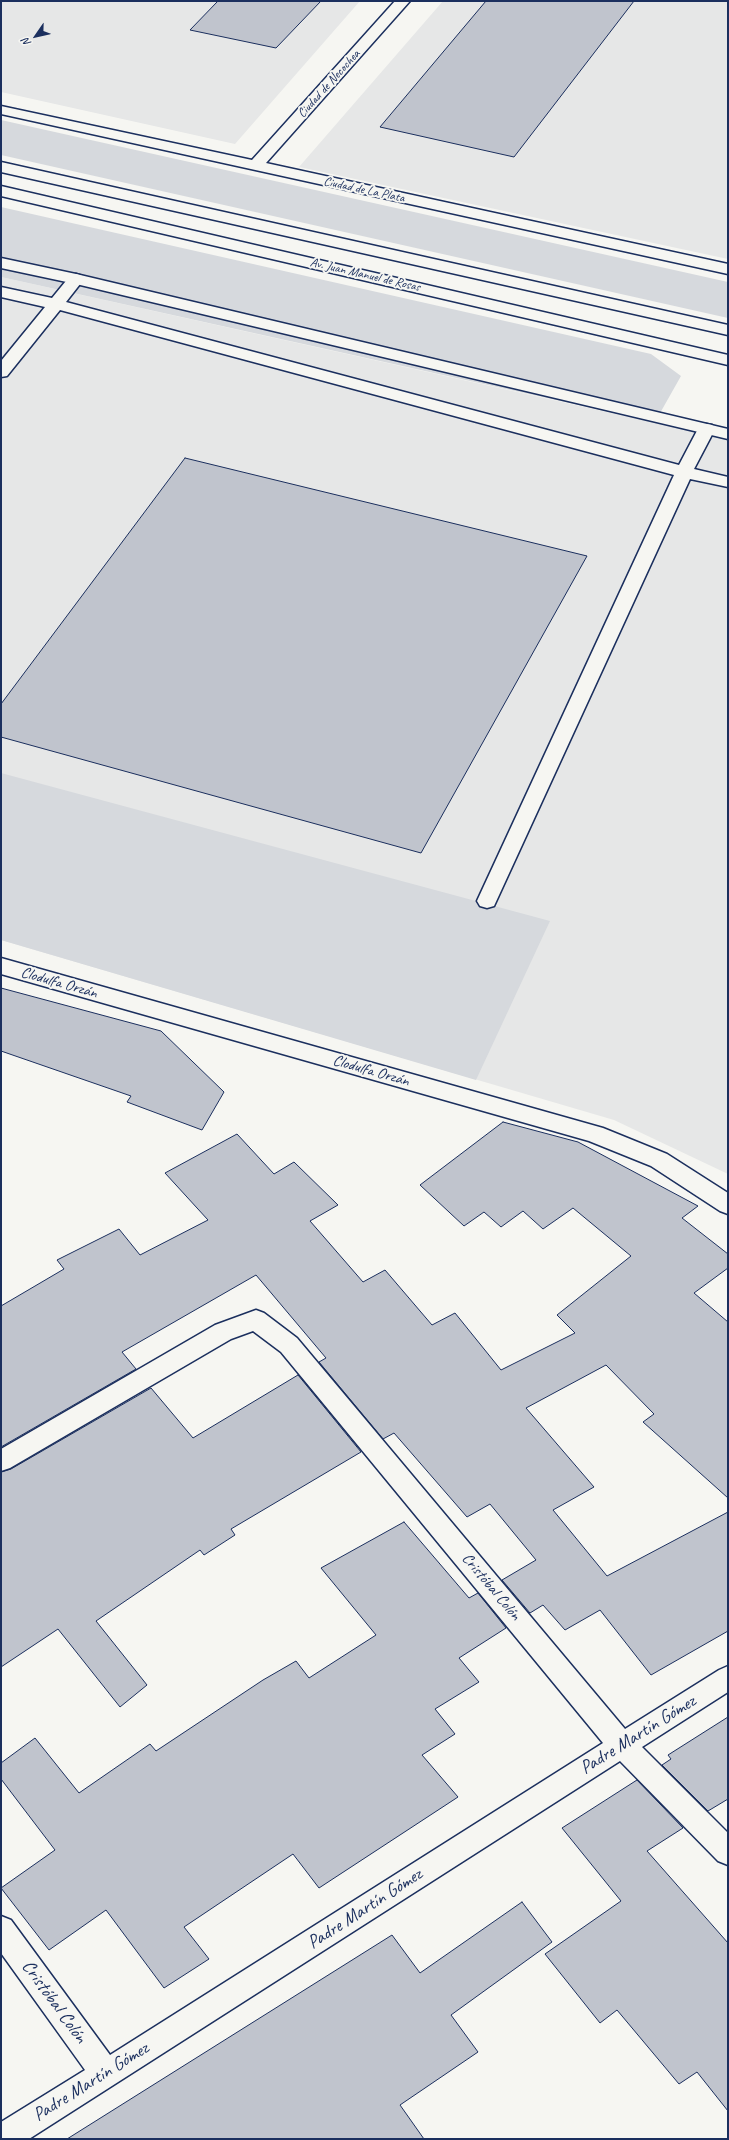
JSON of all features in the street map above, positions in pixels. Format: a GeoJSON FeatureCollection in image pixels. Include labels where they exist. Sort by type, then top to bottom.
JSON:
{"type":"FeatureCollection","features":[{"type":"Feature","properties":{"kind":"street","name":"Ciudad de Necochea"},"geometry":{"type":"LineString","coordinates":[[255,166],[403,1]]}},
{"type":"Feature","properties":{"kind":"street","name":"Ciudad de La Plata"},"geometry":{"type":"LineString","coordinates":[[1,110],[728,269]]}},
{"type":"Feature","properties":{"kind":"street","name":"Av. Juan Manuel de Rosas"},"geometry":{"type":"LineString","coordinates":[[1,167],[728,330]]}},
{"type":"Feature","properties":{"kind":"street","name":"Av. Juan Manuel de Rosas"},"geometry":{"type":"LineString","coordinates":[[1,191],[728,360]]}},
{"type":"Feature","properties":{"kind":"street"},"geometry":{"type":"LineString","coordinates":[[1,263],[76,279],[728,434]]}},
{"type":"Feature","properties":{"kind":"street"},"geometry":{"type":"LineString","coordinates":[[1,372],[76,279]]}},
{"type":"Feature","properties":{"kind":"street"},"geometry":{"type":"LineString","coordinates":[[1,292],[56,304],[684,472],[728,482]]}},
{"type":"Feature","properties":{"kind":"street"},"geometry":{"type":"LineString","coordinates":[[487,901],[684,472],[706,429]]}},
{"type":"Feature","properties":{"kind":"street","name":"Clodulfa Orzán"},"geometry":{"type":"LineString","coordinates":[[1,966],[595,1134],[659,1160],[728,1205]]}},
{"type":"Feature","properties":{"kind":"street","name":"Cristóbal Colón"},"geometry":{"type":"LineString","coordinates":[[1,1461],[223,1332],[256,1320],[289,1345],[622,1745],[728,1852]]}},
{"type":"Feature","properties":{"kind":"street","name":"Padre Martín Gómez"},"geometry":{"type":"LineString","coordinates":[[1,2139],[106,2074],[728,1678]]}},
{"type":"Feature","properties":{"kind":"street","name":"Cristóbal Colón"},"geometry":{"type":"LineString","coordinates":[[1,1930],[106,2074]]}},
{"type":"Feature","properties":{"kind":"shaded area"},"geometry":{"type":"Polygon","coordinates":[[[1,1],[360,1],[235,144],[1,92],[1,1]]]}},
{"type":"Feature","properties":{"kind":"shaded area"},"geometry":{"type":"Polygon","coordinates":[[[443,1],[728,1],[728,259],[299,167],[443,1]]]}},
{"type":"Feature","properties":{"kind":"shaded area"},"geometry":{"type":"Polygon","coordinates":[[[1,120],[728,282],[728,318],[1,155],[1,120]]]}},
{"type":"Feature","properties":{"kind":"shaded area"},"geometry":{"type":"Polygon","coordinates":[[[1,207],[651,354],[681,376],[655,422],[1,277],[1,207]]]}},
{"type":"Feature","properties":{"kind":"shaded area"},"geometry":{"type":"Polygon","coordinates":[[[1,277],[728,439],[728,1174],[614,1120],[1,940],[1,277]]]}},
{"type":"Feature","properties":{"kind":"shaded area"},"geometry":{"type":"Polygon","coordinates":[[[1,773],[550,921],[476,1080],[1,940],[1,773]]]}},
{"type":"Feature","properties":{"kind":"building"},"geometry":{"type":"Polygon","coordinates":[[[218,1],[321,1],[276,48],[190,30],[218,1]]]}},
{"type":"Feature","properties":{"kind":"building"},"geometry":{"type":"Polygon","coordinates":[[[486,1],[634,1],[514,157],[380,127],[486,1]]]}},
{"type":"Feature","properties":{"kind":"building"},"geometry":{"type":"Polygon","coordinates":[[[185,458],[587,556],[421,853],[1,737],[1,704],[185,458]]]}},
{"type":"Feature","properties":{"kind":"building"},"geometry":{"type":"Polygon","coordinates":[[[1,988],[161,1031],[224,1092],[202,1130],[127,1102],[131,1096],[1,1051],[1,988]]]}},
{"type":"Feature","properties":{"kind":"building"},"geometry":{"type":"Polygon","coordinates":[[[503,1122],[578,1142],[698,1206],[682,1218],[728,1254],[728,1268],[694,1293],[728,1322],[728,1498],[643,1422],[654,1414],[606,1365],[526,1408],[594,1487],[553,1510],[607,1576],[728,1512],[728,1631],[651,1675],[600,1610],[565,1630],[543,1605],[530,1613],[502,1580],[536,1560],[490,1504],[467,1517],[394,1433],[383,1439],[319,1362],[326,1358],[256,1275],[122,1352],[136,1369],[1,1447],[1,1306],[64,1269],[57,1260],[119,1229],[140,1255],[208,1220],[165,1173],[237,1134],[274,1174],[294,1162],[338,1205],[310,1221],[363,1282],[385,1270],[432,1325],[455,1313],[501,1370],[575,1333],[557,1315],[631,1256],[573,1208],[543,1229],[523,1211],[501,1227],[484,1212],[464,1226],[420,1185],[503,1122]]]}},
{"type":"Feature","properties":{"kind":"building"},"geometry":{"type":"Polygon","coordinates":[[[298,1375],[361,1452],[231,1529],[235,1535],[204,1555],[200,1550],[96,1621],[147,1685],[120,1707],[58,1629],[1,1667],[1,1472],[11,1469],[151,1388],[193,1438],[298,1375]]]}},
{"type":"Feature","properties":{"kind":"building"},"geometry":{"type":"Polygon","coordinates":[[[404,1522],[469,1598],[478,1593],[506,1628],[459,1658],[479,1682],[435,1709],[455,1734],[422,1755],[458,1797],[319,1888],[293,1854],[184,1927],[209,1959],[164,1988],[106,1910],[49,1950],[1,1888],[55,1850],[1,1779],[1,1763],[35,1738],[79,1793],[150,1744],[156,1751],[263,1680],[296,1661],[309,1678],[376,1635],[321,1568],[404,1522]]]}},
{"type":"Feature","properties":{"kind":"building"},"geometry":{"type":"Polygon","coordinates":[[[728,1717],[728,1799],[708,1811],[662,1765],[671,1759],[668,1755],[728,1717]]]}},
{"type":"Feature","properties":{"kind":"building"},"geometry":{"type":"Polygon","coordinates":[[[637,1780],[683,1828],[647,1851],[728,1943],[728,2111],[697,2072],[679,2084],[617,2010],[600,2023],[545,1954],[621,1901],[562,1828],[637,1780]]]}},
{"type":"Feature","properties":{"kind":"building"},"geometry":{"type":"Polygon","coordinates":[[[522,1902],[552,1942],[451,2015],[478,2052],[400,2105],[424,2139],[67,2139],[392,1935],[420,1973],[522,1902]]]}}]}
